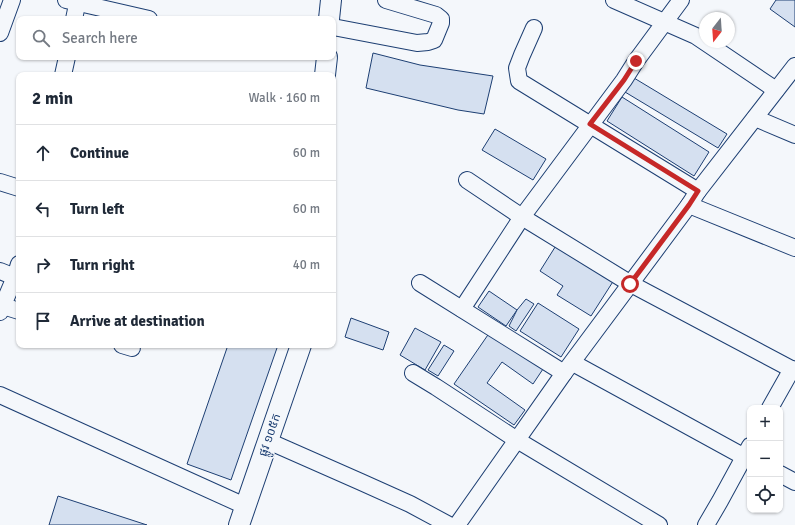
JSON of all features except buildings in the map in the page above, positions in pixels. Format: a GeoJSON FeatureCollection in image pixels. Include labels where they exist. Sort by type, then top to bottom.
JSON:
{"type":"FeatureCollection","features":[{"type":"Feature","properties":{"kind":"main road"},"geometry":{"type":"LineString","coordinates":[[329,16],[331,0]]}},
{"type":"Feature","properties":{"kind":"main road","name":"ផ្លូវ ១០៥ក"},"geometry":{"type":"LineString","coordinates":[[244,519],[268,441],[300,348]]}},
{"type":"Feature","properties":{"kind":"street"},"geometry":{"type":"LineString","coordinates":[[0,33],[12,0]]}},
{"type":"Feature","properties":{"kind":"street"},"geometry":{"type":"LineString","coordinates":[[336,28],[417,42],[428,42],[434,40],[441,23],[441,20],[436,15],[386,0]]}},
{"type":"Feature","properties":{"kind":"street"},"geometry":{"type":"LineString","coordinates":[[614,0],[696,36],[776,90]]}},
{"type":"Feature","properties":{"kind":"street"},"geometry":{"type":"LineString","coordinates":[[462,309],[522,217],[681,0]]}},
{"type":"Feature","properties":{"kind":"street"},"geometry":{"type":"LineString","coordinates":[[74,16],[74,1],[137,16]]}},
{"type":"Feature","properties":{"kind":"street"},"geometry":{"type":"LineString","coordinates":[[534,28],[517,68],[519,81],[698,191]]}},
{"type":"Feature","properties":{"kind":"street"},"geometry":{"type":"LineString","coordinates":[[64,72],[66,60]]}},
{"type":"Feature","properties":{"kind":"street"},"geometry":{"type":"LineString","coordinates":[[457,525],[568,368],[698,191],[795,66]]}},
{"type":"Feature","properties":{"kind":"street"},"geometry":{"type":"LineString","coordinates":[[755,118],[795,135]]}},
{"type":"Feature","properties":{"kind":"street"},"geometry":{"type":"LineString","coordinates":[[467,180],[522,217],[630,284],[793,370],[772,405]]}},
{"type":"Feature","properties":{"kind":"street"},"geometry":{"type":"LineString","coordinates":[[0,182],[16,187]]}},
{"type":"Feature","properties":{"kind":"street"},"geometry":{"type":"LineString","coordinates":[[689,205],[795,248]]}},
{"type":"Feature","properties":{"kind":"street"},"geometry":{"type":"LineString","coordinates":[[0,271],[16,270]]}},
{"type":"Feature","properties":{"kind":"street"},"geometry":{"type":"LineString","coordinates":[[16,272],[1,309],[16,311]]}},
{"type":"Feature","properties":{"kind":"street"},"geometry":{"type":"LineString","coordinates":[[420,283],[462,309],[568,368],[747,454]]}},
{"type":"Feature","properties":{"kind":"street"},"geometry":{"type":"LineString","coordinates":[[413,373],[517,440],[659,525]]}},
{"type":"Feature","properties":{"kind":"street"},"geometry":{"type":"LineString","coordinates":[[0,395],[244,519]]}},
{"type":"Feature","properties":{"kind":"street"},"geometry":{"type":"LineString","coordinates":[[268,441],[403,501],[449,525]]}},
{"type":"Feature","properties":{"kind":"street"},"geometry":{"type":"LineString","coordinates":[[706,525],[747,456]]}},
{"type":"Feature","properties":{"kind":"street"},"geometry":{"type":"LineString","coordinates":[[783,476],[795,482]]}},
{"type":"Feature","properties":{"kind":"route"},"geometry":{"type":"LineString","coordinates":[[630,284],[698,191],[590,124],[624,80],[636,61]]}}]}
